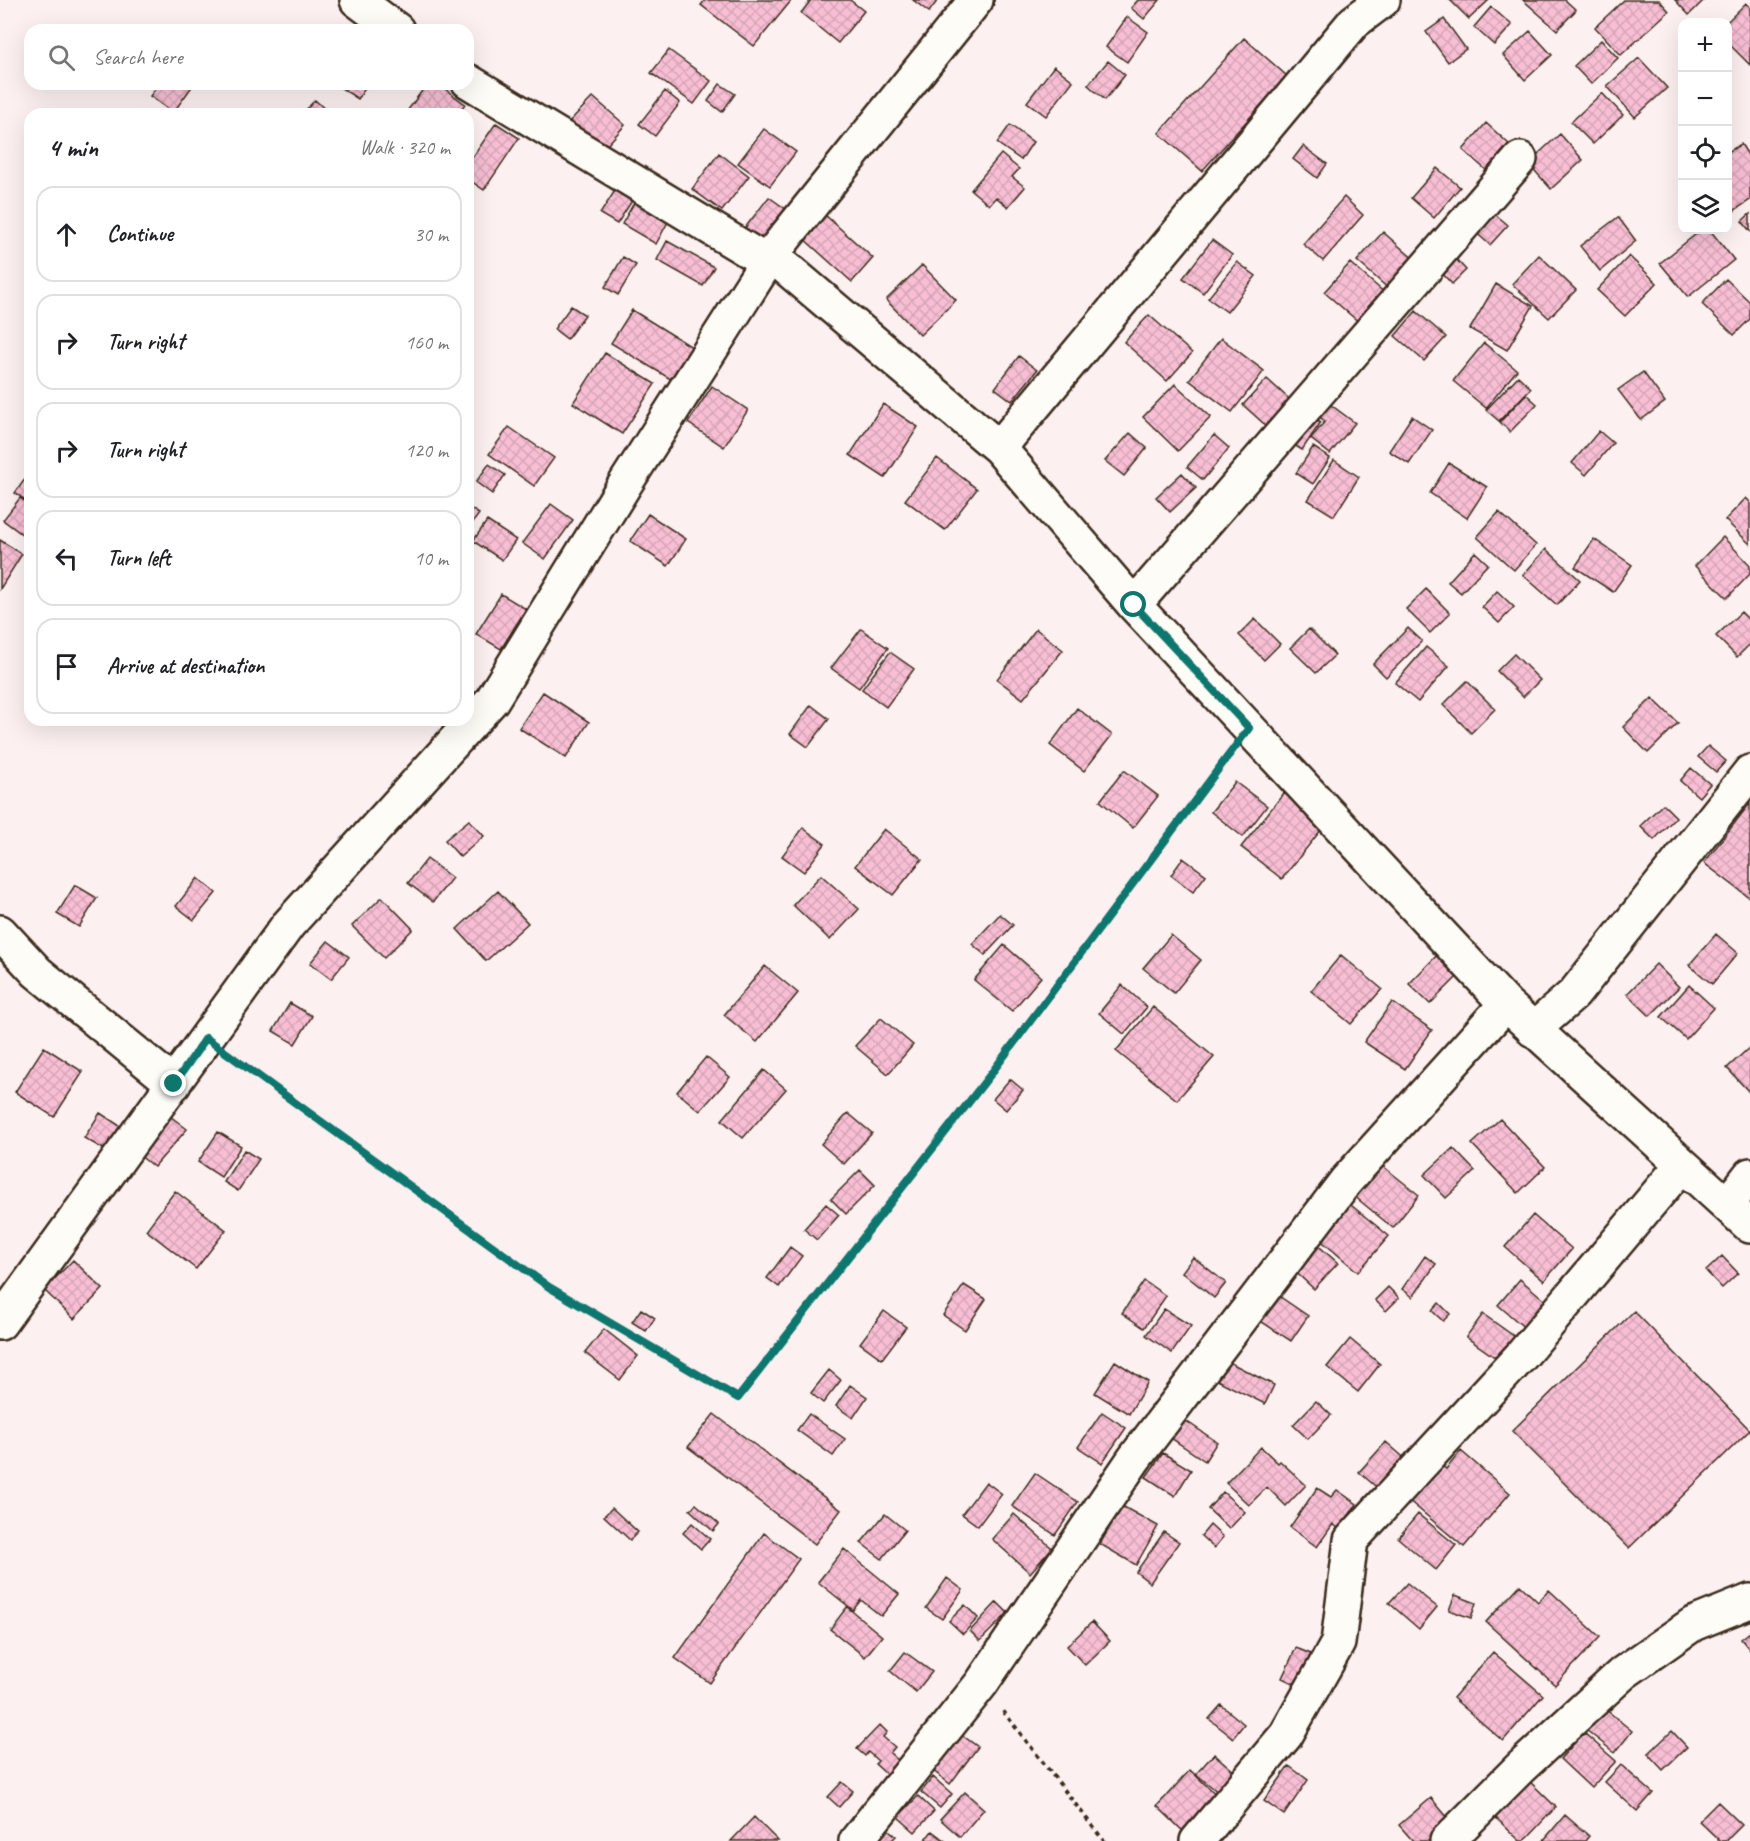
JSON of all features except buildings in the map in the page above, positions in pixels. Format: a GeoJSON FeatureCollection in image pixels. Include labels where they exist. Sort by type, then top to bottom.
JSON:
{"type":"FeatureCollection","features":[{"type":"Feature","properties":{"kind":"street"},"geometry":{"type":"LineString","coordinates":[[357,0],[389,24]]}},
{"type":"Feature","properties":{"kind":"street"},"geometry":{"type":"LineString","coordinates":[[474,720],[492,700],[627,481],[769,258],[976,0]]}},
{"type":"Feature","properties":{"kind":"street"},"geometry":{"type":"LineString","coordinates":[[999,448],[1354,22],[1383,0]]}},
{"type":"Feature","properties":{"kind":"street"},"geometry":{"type":"LineString","coordinates":[[474,85],[769,258],[999,448],[1134,605],[1506,1004],[1738,1216],[1750,1175]]}},
{"type":"Feature","properties":{"kind":"street"},"geometry":{"type":"LineString","coordinates":[[1134,605],[1520,159]]}},
{"type":"Feature","properties":{"kind":"street"},"geometry":{"type":"LineString","coordinates":[[0,1323],[288,925],[468,726]]}},
{"type":"Feature","properties":{"kind":"street"},"geometry":{"type":"LineString","coordinates":[[1533,1030],[1574,994],[1750,772]]}},
{"type":"Feature","properties":{"kind":"street"},"geometry":{"type":"LineString","coordinates":[[0,932],[37,972],[174,1084]]}},
{"type":"Feature","properties":{"kind":"street"},"geometry":{"type":"LineString","coordinates":[[856,1841],[981,1684],[1134,1459],[1339,1190],[1506,1004]]}},
{"type":"Feature","properties":{"kind":"street"},"geometry":{"type":"LineString","coordinates":[[1197,1841],[1286,1735],[1338,1643],[1351,1540],[1522,1355],[1683,1165]]}},
{"type":"Feature","properties":{"kind":"street"},"geometry":{"type":"LineString","coordinates":[[1447,1841],[1521,1767],[1623,1673],[1693,1624],[1750,1601]]}},
{"type":"Feature","properties":{"kind":"path"},"geometry":{"type":"LineString","coordinates":[[206,1038],[549,1287],[738,1398],[990,1075],[1249,728]]}},
{"type":"Feature","properties":{"kind":"path"},"geometry":{"type":"LineString","coordinates":[[981,1684],[1104,1841]]}},
{"type":"Feature","properties":{"kind":"route"},"geometry":{"type":"LineString","coordinates":[[174,1084],[206,1038],[549,1287],[738,1398],[990,1075],[1249,728],[1134,605]]}}]}
